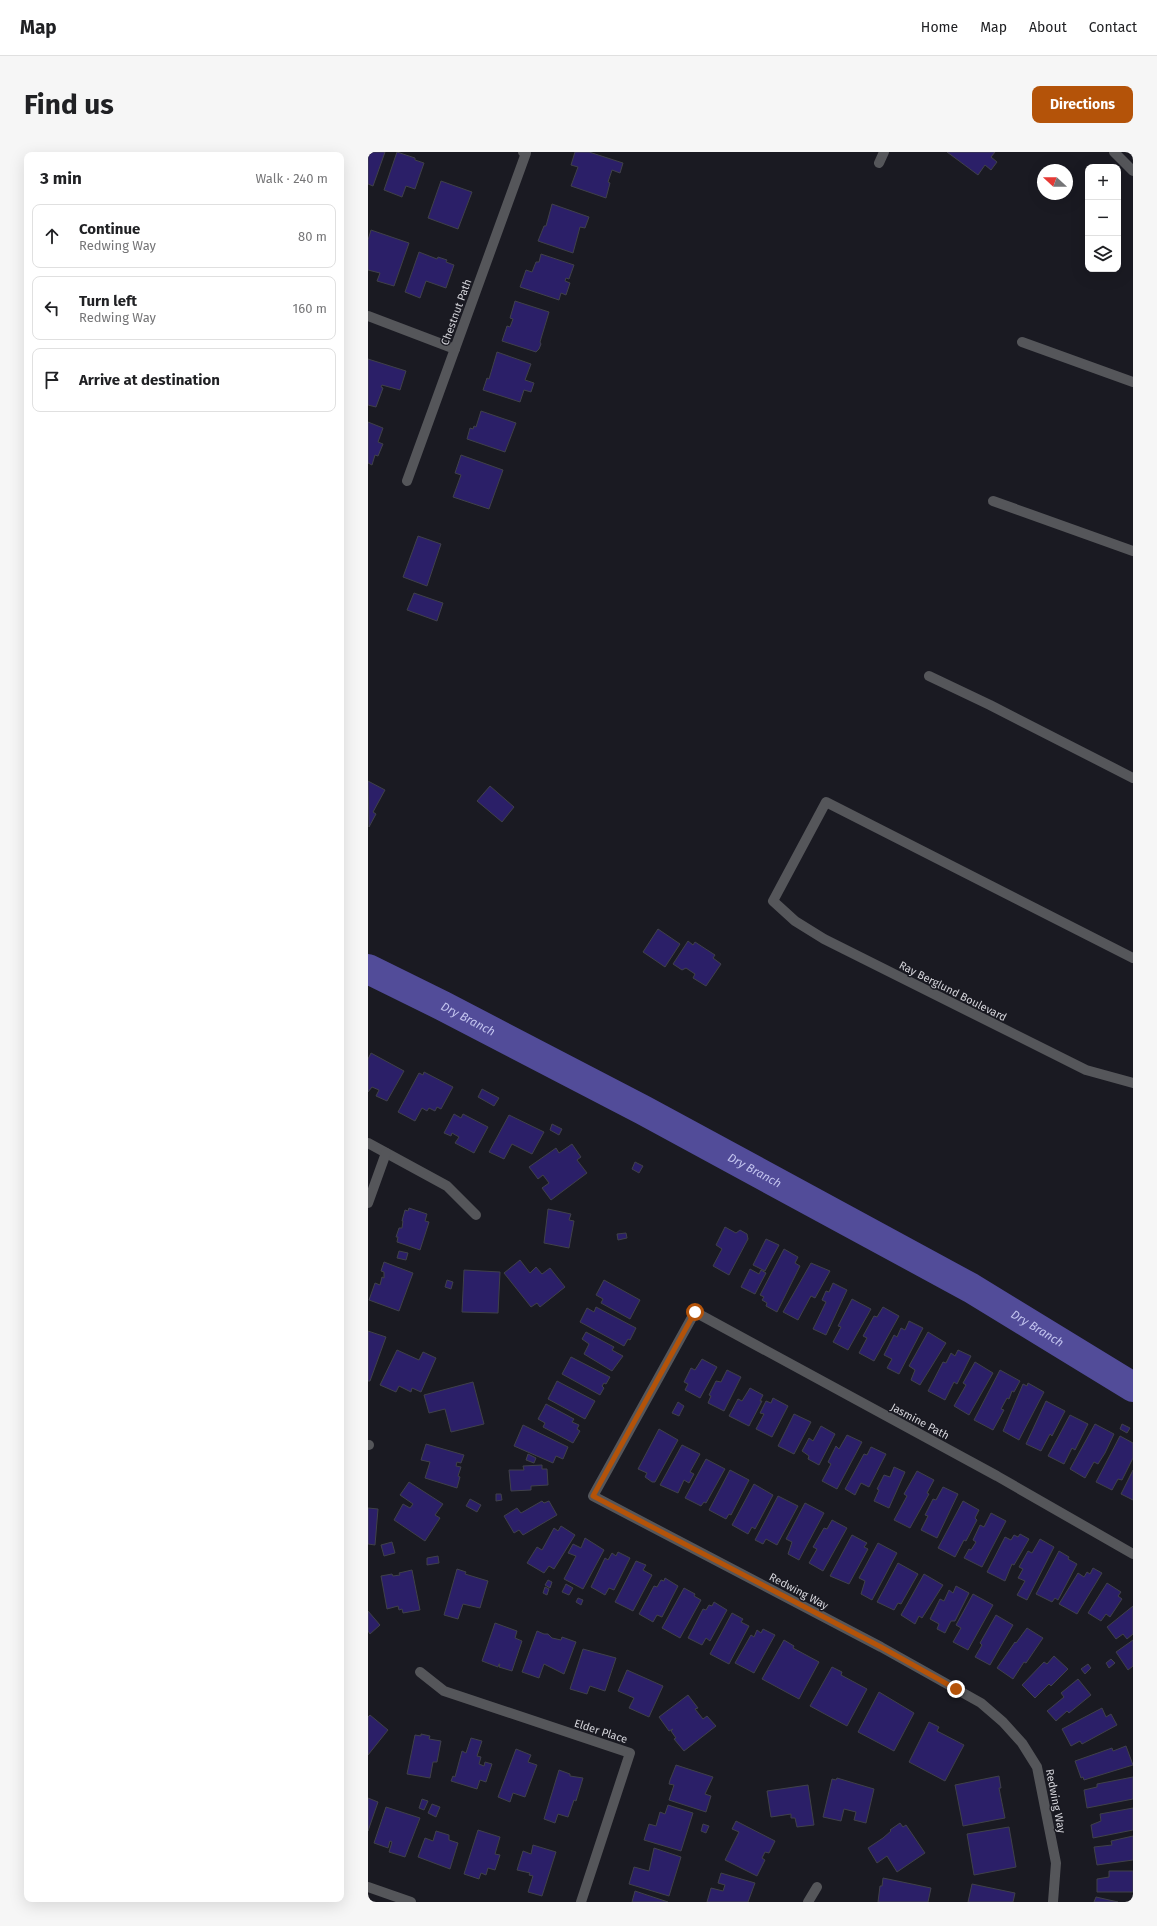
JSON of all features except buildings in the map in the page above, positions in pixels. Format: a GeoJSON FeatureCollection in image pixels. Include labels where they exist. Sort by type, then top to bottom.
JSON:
{"type":"FeatureCollection","features":[{"type":"Feature","properties":{"kind":"street","name":"Chestnut Path"},"geometry":{"type":"LineString","coordinates":[[407,481],[526,153],[523,152]]}},
{"type":"Feature","properties":{"kind":"street"},"geometry":{"type":"LineString","coordinates":[[879,163],[884,152]]}},
{"type":"Feature","properties":{"kind":"street"},"geometry":{"type":"LineString","coordinates":[[1114,152],[1133,171]]}},
{"type":"Feature","properties":{"kind":"street"},"geometry":{"type":"LineString","coordinates":[[368,316],[455,349]]}},
{"type":"Feature","properties":{"kind":"street"},"geometry":{"type":"LineString","coordinates":[[1022,342],[1133,382]]}},
{"type":"Feature","properties":{"kind":"street"},"geometry":{"type":"LineString","coordinates":[[993,501],[1133,551]]}},
{"type":"Feature","properties":{"kind":"street"},"geometry":{"type":"LineString","coordinates":[[929,676],[990,704],[1133,778]]}},
{"type":"Feature","properties":{"kind":"street","name":"Ray Berglund Boulevard"},"geometry":{"type":"LineString","coordinates":[[1133,958],[826,802],[773,901],[795,921],[824,939],[1086,1070],[1133,1083]]}},
{"type":"Feature","properties":{"kind":"street"},"geometry":{"type":"LineString","coordinates":[[368,1144],[447,1186],[476,1215]]}},
{"type":"Feature","properties":{"kind":"street"},"geometry":{"type":"LineString","coordinates":[[368,1204],[386,1153]]}},
{"type":"Feature","properties":{"kind":"street","name":"Jasmine Path"},"geometry":{"type":"LineString","coordinates":[[695,1312],[990,1473],[1133,1554]]}},
{"type":"Feature","properties":{"kind":"street","name":"Redwing Way"},"geometry":{"type":"LineString","coordinates":[[695,1312],[593,1496],[881,1647],[981,1702],[1003,1722],[1022,1743],[1037,1767],[1056,1863],[1053,1902]]}},
{"type":"Feature","properties":{"kind":"street","name":"Elder Place"},"geometry":{"type":"LineString","coordinates":[[420,1672],[444,1691],[630,1753],[581,1902]]}},
{"type":"Feature","properties":{"kind":"street"},"geometry":{"type":"LineString","coordinates":[[368,1887],[411,1902]]}},
{"type":"Feature","properties":{"kind":"street"},"geometry":{"type":"LineString","coordinates":[[808,1902],[817,1887]]}},
{"type":"Feature","properties":{"kind":"waterway","name":"Dry Branch"},"geometry":{"type":"LineString","coordinates":[[368,969],[443,1006],[643,1110],[971,1288],[1133,1387]]}},
{"type":"Feature","properties":{"kind":"route"},"geometry":{"type":"LineString","coordinates":[[695,1312],[593,1496],[881,1647],[956,1689]]}}]}
